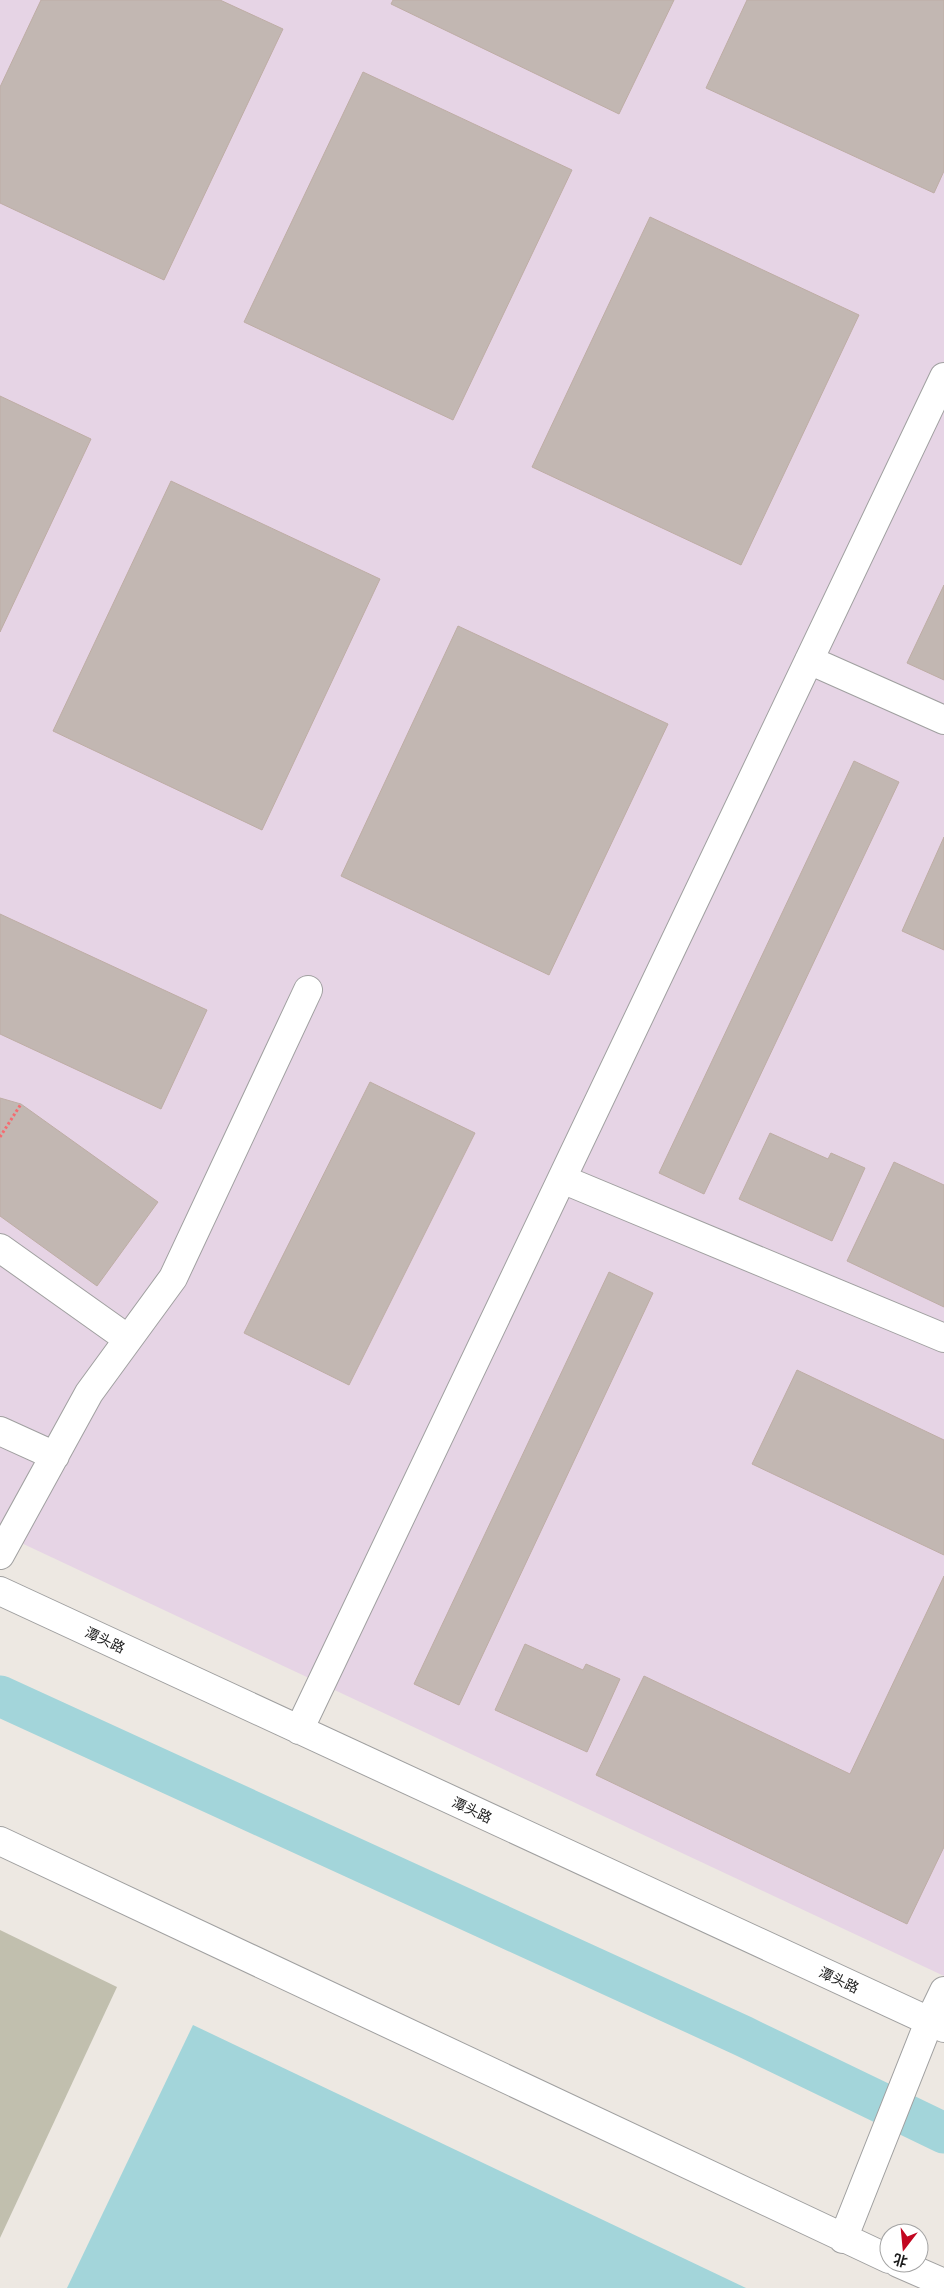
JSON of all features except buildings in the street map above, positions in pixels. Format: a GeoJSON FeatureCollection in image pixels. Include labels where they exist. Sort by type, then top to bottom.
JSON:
{"type":"FeatureCollection","features":[{"type":"Feature","properties":{"kind":"street"},"geometry":{"type":"LineString","coordinates":[[299,1730],[944,377]]}},
{"type":"Feature","properties":{"kind":"street"},"geometry":{"type":"LineString","coordinates":[[809,660],[944,720]]}},
{"type":"Feature","properties":{"kind":"street"},"geometry":{"type":"LineString","coordinates":[[0,1555],[89,1393],[173,1278],[308,990]]}},
{"type":"Feature","properties":{"kind":"street"},"geometry":{"type":"LineString","coordinates":[[562,1180],[944,1338]]}},
{"type":"Feature","properties":{"kind":"street"},"geometry":{"type":"LineString","coordinates":[[0,1248],[128,1339]]}},
{"type":"Feature","properties":{"kind":"street"},"geometry":{"type":"LineString","coordinates":[[0,1430],[55,1456]]}},
{"type":"Feature","properties":{"kind":"street","name":"潭头路"},"geometry":{"type":"LineString","coordinates":[[0,1591],[936,2025]]}},
{"type":"Feature","properties":{"kind":"street"},"geometry":{"type":"LineString","coordinates":[[0,1841],[879,2255]]}},
{"type":"Feature","properties":{"kind":"street"},"geometry":{"type":"LineString","coordinates":[[843,2239],[936,2025],[944,1991]]}},
{"type":"Feature","properties":{"kind":"street"},"geometry":{"type":"LineString","coordinates":[[921,2273],[944,2283]]}},
{"type":"Feature","properties":{"kind":"path"},"geometry":{"type":"LineString","coordinates":[[0,1137],[20,1104]]}},
{"type":"Feature","properties":{"kind":"shaded area"},"geometry":{"type":"Polygon","coordinates":[[[0,0],[944,0],[944,1976],[0,1533],[0,0]]]}},
{"type":"Feature","properties":{"kind":"shaded area"},"geometry":{"type":"Polygon","coordinates":[[[0,1930],[117,1987],[0,2238],[0,1930]]]}},
{"type":"Feature","properties":{"kind":"water"},"geometry":{"type":"Polygon","coordinates":[[[193,2025],[746,2288],[67,2288],[193,2025]]]}},
{"type":"Feature","properties":{"kind":"waterway"},"geometry":{"type":"LineString","coordinates":[[0,1696],[743,2036],[944,2133]]}}]}
